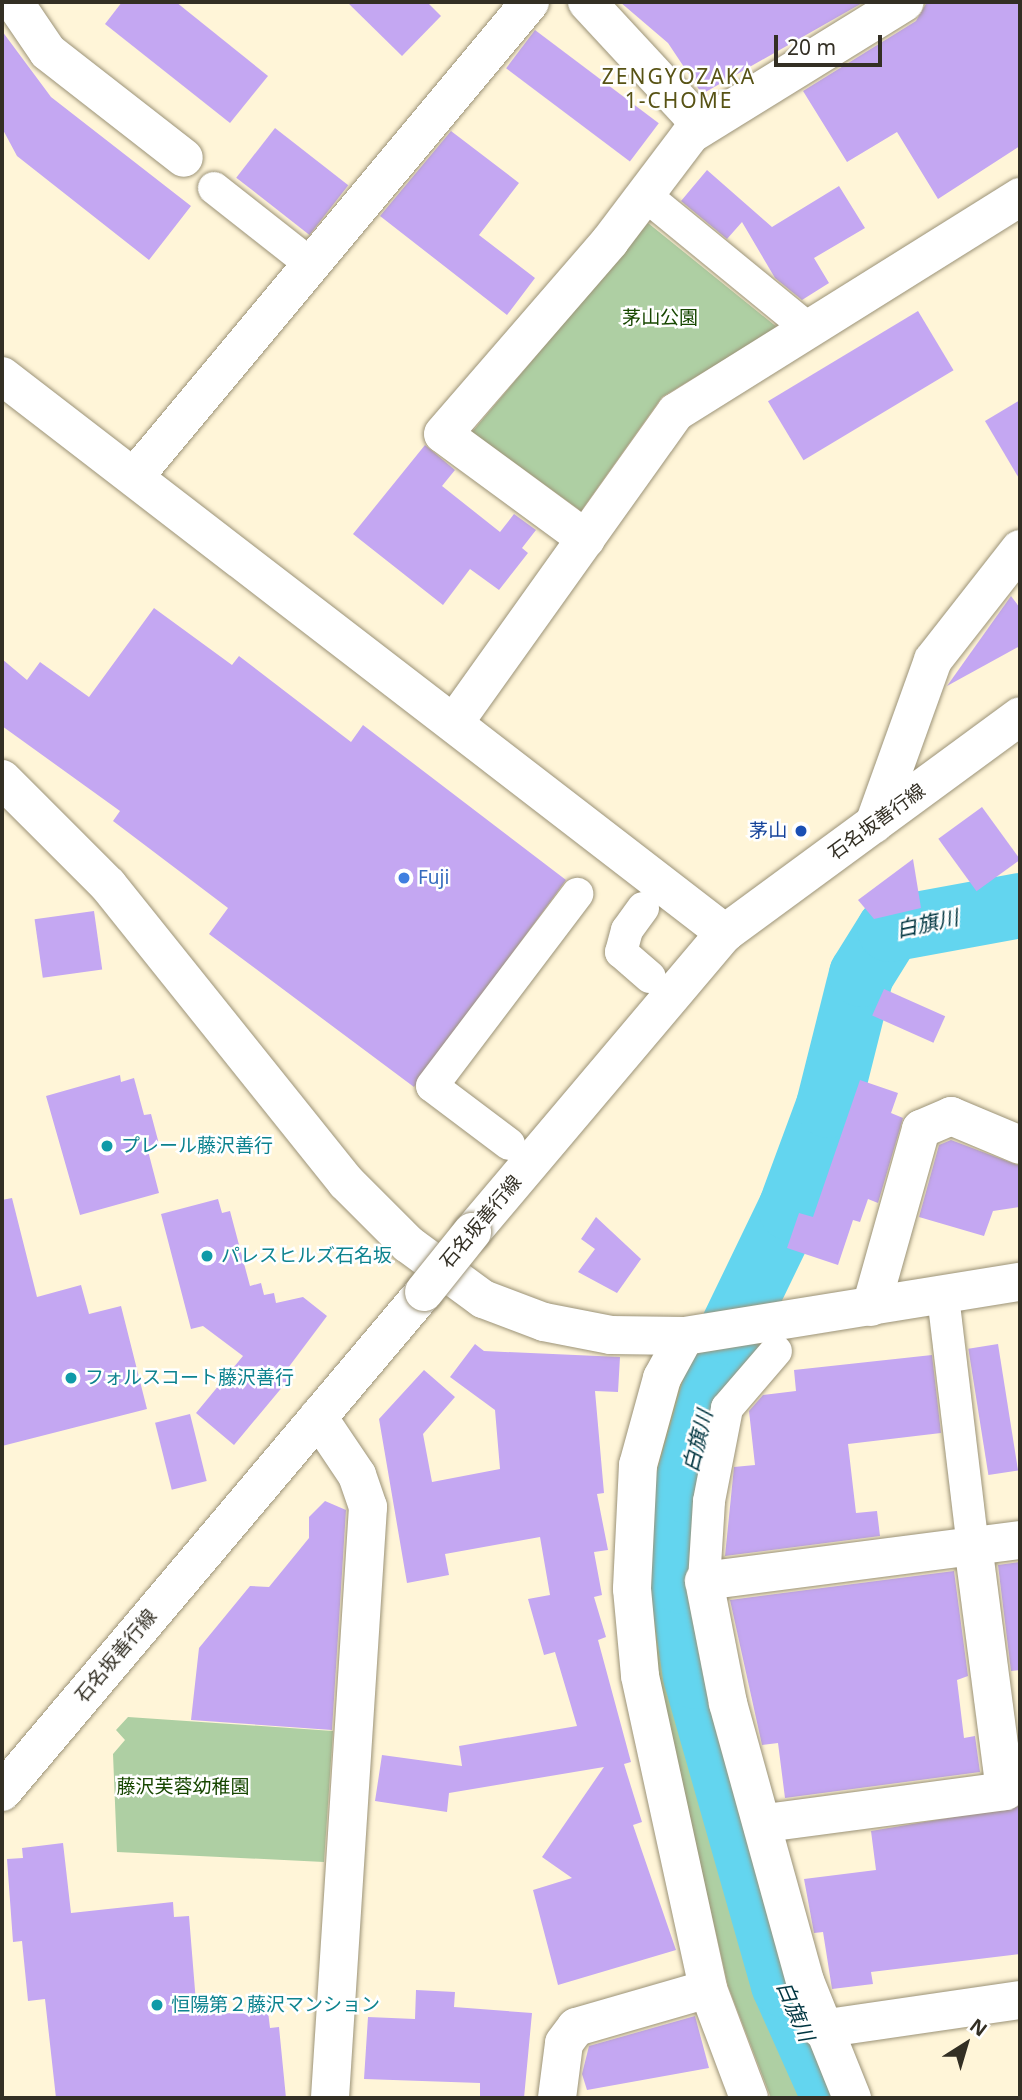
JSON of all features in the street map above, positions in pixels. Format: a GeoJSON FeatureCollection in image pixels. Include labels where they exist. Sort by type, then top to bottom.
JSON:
{"type":"FeatureCollection","features":[{"type":"Feature","properties":{"kind":"street"},"geometry":{"type":"LineString","coordinates":[[14,2],[48,52],[184,158]]}},
{"type":"Feature","properties":{"kind":"street"},"geometry":{"type":"LineString","coordinates":[[135,476],[308,262],[530,2]]}},
{"type":"Feature","properties":{"kind":"street"},"geometry":{"type":"LineString","coordinates":[[587,2],[702,126]]}},
{"type":"Feature","properties":{"kind":"street"},"geometry":{"type":"LineString","coordinates":[[586,539],[443,434],[702,126],[905,2]]}},
{"type":"Feature","properties":{"kind":"street"},"geometry":{"type":"LineString","coordinates":[[214,188],[308,262]]}},
{"type":"Feature","properties":{"kind":"street"},"geometry":{"type":"LineString","coordinates":[[645,195],[810,330]]}},
{"type":"Feature","properties":{"kind":"street"},"geometry":{"type":"LineString","coordinates":[[454,723],[676,412],[1020,197]]}},
{"type":"Feature","properties":{"kind":"street"},"geometry":{"type":"LineString","coordinates":[[2,376],[725,933]]}},
{"type":"Feature","properties":{"kind":"street"},"geometry":{"type":"LineString","coordinates":[[874,824],[933,660],[1020,549]]}},
{"type":"Feature","properties":{"kind":"street","name":"石名坂善行線"},"geometry":{"type":"LineString","coordinates":[[2,1792],[725,933],[1020,716]]}},
{"type":"Feature","properties":{"kind":"street"},"geometry":{"type":"LineString","coordinates":[[2,779],[108,885],[305,1138],[408,1244],[483,1299],[544,1322],[611,1335],[762,1339],[871,1307],[1020,1282]]}},
{"type":"Feature","properties":{"kind":"street"},"geometry":{"type":"LineString","coordinates":[[509,1144],[432,1086],[577,894]]}},
{"type":"Feature","properties":{"kind":"street"},"geometry":{"type":"LineString","coordinates":[[643,908],[626,930],[621,952],[650,977]]}},
{"type":"Feature","properties":{"kind":"street"},"geometry":{"type":"LineString","coordinates":[[871,1307],[921,1129],[951,1116],[1020,1145]]}},
{"type":"Feature","properties":{"kind":"street"},"geometry":{"type":"LineString","coordinates":[[766,1823],[1005,1791],[943,1296]]}},
{"type":"Feature","properties":{"kind":"street"},"geometry":{"type":"LineString","coordinates":[[685,1336],[659,1391],[638,1465],[630,1537],[640,1676],[708,1989],[749,2098]]}},
{"type":"Feature","properties":{"kind":"street"},"geometry":{"type":"LineString","coordinates":[[762,1339],[727,1408],[709,1501],[704,1581],[729,1703],[766,1823],[821,2029],[852,2098]]}},
{"type":"Feature","properties":{"kind":"street"},"geometry":{"type":"LineString","coordinates":[[318,1418],[357,1475],[368,1507],[330,2098]]}},
{"type":"Feature","properties":{"kind":"street"},"geometry":{"type":"LineString","coordinates":[[704,1581],[1020,1540]]}},
{"type":"Feature","properties":{"kind":"street"},"geometry":{"type":"LineString","coordinates":[[557,2098],[564,2043],[576,2027],[708,1989]]}},
{"type":"Feature","properties":{"kind":"street"},"geometry":{"type":"LineString","coordinates":[[821,2029],[1020,2000]]}},
{"type":"Feature","properties":{"kind":"green space","name":"茅山公園"},"geometry":{"type":"Polygon","coordinates":[[[648,223],[778,328],[662,397],[581,511],[472,432],[648,223]]]}},
{"type":"Feature","properties":{"kind":"green space"},"geometry":{"type":"Polygon","coordinates":[[[691,1362],[707,1364],[674,1488],[668,1582],[683,1679],[766,1988],[813,2098],[771,2098],[728,1986],[655,1667],[650,1541],[656,1471],[681,1375],[691,1362]]]}},
{"type":"Feature","properties":{"kind":"green space","name":"藤沢芙蓉幼稚園"},"geometry":{"type":"Polygon","coordinates":[[[128,1717],[333,1731],[324,1862],[117,1852],[113,1754],[125,1740],[116,1730],[128,1717]]]}},
{"type":"Feature","properties":{"kind":"building"},"geometry":{"type":"Polygon","coordinates":[[[122,2],[176,2],[268,76],[230,123],[105,24],[122,2]]]}},
{"type":"Feature","properties":{"kind":"building"},"geometry":{"type":"Polygon","coordinates":[[[347,2],[427,2],[441,16],[402,56],[347,2]]]}},
{"type":"Feature","properties":{"kind":"building"},"geometry":{"type":"Polygon","coordinates":[[[620,2],[864,2],[702,94],[668,43],[620,2]]]}},
{"type":"Feature","properties":{"kind":"building"},"geometry":{"type":"Polygon","coordinates":[[[927,2],[1020,2],[1020,146],[938,199],[897,132],[847,162],[803,91],[916,21],[927,2]]]}},
{"type":"Feature","properties":{"kind":"building"},"geometry":{"type":"Polygon","coordinates":[[[535,30],[659,123],[630,162],[506,68],[535,30]]]}},
{"type":"Feature","properties":{"kind":"building"},"geometry":{"type":"Polygon","coordinates":[[[2,31],[51,97],[191,206],[149,260],[17,156],[2,128],[2,31]]]}},
{"type":"Feature","properties":{"kind":"building"},"geometry":{"type":"Polygon","coordinates":[[[275,128],[348,185],[309,235],[236,178],[275,128]]]}},
{"type":"Feature","properties":{"kind":"building"},"geometry":{"type":"Polygon","coordinates":[[[451,131],[519,183],[479,235],[535,278],[507,315],[380,216],[451,131]]]}},
{"type":"Feature","properties":{"kind":"building"},"geometry":{"type":"Polygon","coordinates":[[[707,170],[772,227],[839,186],[865,228],[814,258],[829,283],[802,300],[775,278],[742,222],[727,239],[681,201],[707,170]]]}},
{"type":"Feature","properties":{"kind":"building"},"geometry":{"type":"Polygon","coordinates":[[[918,311],[954,370],[804,460],[768,401],[918,311]]]}},
{"type":"Feature","properties":{"kind":"building"},"geometry":{"type":"Polygon","coordinates":[[[1020,400],[1020,480],[985,421],[1020,400]]]}},
{"type":"Feature","properties":{"kind":"building"},"geometry":{"type":"Polygon","coordinates":[[[425,445],[455,470],[442,486],[500,532],[514,514],[536,530],[522,548],[528,553],[499,590],[470,569],[443,605],[353,534],[425,445]]]}},
{"type":"Feature","properties":{"kind":"building"},"geometry":{"type":"Polygon","coordinates":[[[1011,596],[1020,608],[1020,646],[947,686],[1011,596]]]}},
{"type":"Feature","properties":{"kind":"building"},"geometry":{"type":"Polygon","coordinates":[[[154,608],[232,665],[239,656],[351,742],[363,725],[566,880],[414,1087],[209,934],[228,908],[113,821],[120,811],[2,726],[2,659],[27,680],[40,662],[89,697],[154,608]]]}},
{"type":"Feature","properties":{"kind":"building"},"geometry":{"type":"Polygon","coordinates":[[[982,807],[1020,860],[977,891],[938,839],[982,807]]]}},
{"type":"Feature","properties":{"kind":"building"},"geometry":{"type":"Polygon","coordinates":[[[913,859],[921,908],[874,919],[858,900],[913,859]]]}},
{"type":"Feature","properties":{"kind":"building"},"geometry":{"type":"Polygon","coordinates":[[[94,911],[102,969],[43,978],[35,919],[94,911]]]}},
{"type":"Feature","properties":{"kind":"building"},"geometry":{"type":"Polygon","coordinates":[[[884,989],[945,1016],[933,1043],[872,1015],[884,989]]]}},
{"type":"Feature","properties":{"kind":"building","name":"プレール藤沢善行"},"geometry":{"type":"Polygon","coordinates":[[[120,1075],[121,1082],[134,1078],[144,1115],[151,1114],[159,1144],[147,1147],[159,1193],[80,1215],[46,1096],[120,1075]]]}},
{"type":"Feature","properties":{"kind":"building"},"geometry":{"type":"Polygon","coordinates":[[[860,1080],[898,1093],[891,1113],[903,1118],[878,1203],[868,1199],[860,1222],[853,1220],[838,1265],[787,1248],[799,1213],[813,1217],[860,1080]]]}},
{"type":"Feature","properties":{"kind":"building"},"geometry":{"type":"Polygon","coordinates":[[[951,1140],[1020,1166],[1020,1207],[993,1211],[984,1236],[919,1217],[939,1145],[951,1140]]]}},
{"type":"Feature","properties":{"kind":"building","name":"フォルスコート藤沢善行"},"geometry":{"type":"Polygon","coordinates":[[[12,1198],[37,1297],[81,1285],[89,1314],[121,1306],[147,1409],[2,1446],[2,1200],[12,1198]]]}},
{"type":"Feature","properties":{"kind":"building"},"geometry":{"type":"Polygon","coordinates":[[[218,1199],[222,1213],[230,1211],[250,1286],[261,1283],[264,1295],[274,1293],[276,1303],[303,1297],[327,1316],[288,1368],[294,1373],[234,1445],[196,1413],[243,1356],[203,1326],[191,1329],[161,1214],[218,1199]]]}},
{"type":"Feature","properties":{"kind":"building"},"geometry":{"type":"Polygon","coordinates":[[[596,1217],[641,1259],[617,1293],[578,1272],[595,1249],[581,1239],[596,1217]]]}},
{"type":"Feature","properties":{"kind":"building"},"geometry":{"type":"Polygon","coordinates":[[[475,1344],[484,1351],[620,1357],[618,1392],[595,1391],[604,1493],[597,1494],[608,1550],[594,1552],[602,1595],[594,1597],[606,1637],[598,1640],[631,1762],[624,1764],[642,1822],[633,1825],[676,1950],[558,1985],[533,1890],[572,1878],[542,1857],[604,1767],[449,1793],[447,1812],[375,1801],[382,1755],[462,1766],[459,1746],[577,1726],[555,1652],[544,1655],[528,1599],[550,1595],[540,1537],[445,1554],[449,1575],[407,1583],[379,1419],[424,1370],[455,1397],[423,1434],[432,1482],[500,1469],[495,1410],[450,1377],[475,1344]]]}},
{"type":"Feature","properties":{"kind":"building"},"geometry":{"type":"Polygon","coordinates":[[[998,1344],[1018,1470],[988,1475],[968,1349],[998,1344]]]}},
{"type":"Feature","properties":{"kind":"building"},"geometry":{"type":"Polygon","coordinates":[[[932,1355],[941,1433],[848,1444],[856,1513],[877,1511],[880,1536],[725,1556],[734,1467],[755,1465],[749,1411],[763,1395],[796,1391],[794,1370],[932,1355]]]}},
{"type":"Feature","properties":{"kind":"building"},"geometry":{"type":"Polygon","coordinates":[[[190,1414],[207,1481],[172,1490],[155,1423],[190,1414]]]}},
{"type":"Feature","properties":{"kind":"building"},"geometry":{"type":"Polygon","coordinates":[[[325,1501],[346,1510],[332,1730],[191,1720],[199,1648],[250,1586],[269,1587],[309,1538],[309,1517],[325,1501]]]}},
{"type":"Feature","properties":{"kind":"building"},"geometry":{"type":"Polygon","coordinates":[[[1020,1562],[1020,1670],[1011,1671],[998,1565],[1020,1562]]]}},
{"type":"Feature","properties":{"kind":"building"},"geometry":{"type":"Polygon","coordinates":[[[954,1571],[968,1676],[957,1680],[964,1738],[975,1736],[980,1772],[785,1798],[778,1743],[762,1745],[730,1600],[954,1571]]]}},
{"type":"Feature","properties":{"kind":"building"},"geometry":{"type":"Polygon","coordinates":[[[1020,1806],[1020,1954],[871,1972],[873,1984],[832,1989],[823,1932],[814,1933],[804,1879],[876,1870],[871,1831],[1020,1806]]]}},
{"type":"Feature","properties":{"kind":"building"},"geometry":{"type":"Polygon","coordinates":[[[63,1843],[71,1913],[173,1902],[174,1917],[189,1916],[197,2015],[268,2011],[270,2028],[279,2027],[286,2098],[56,2098],[45,1999],[28,2001],[22,1941],[13,1942],[7,1859],[23,1858],[22,1848],[63,1843]]]}},
{"type":"Feature","properties":{"kind":"building"},"geometry":{"type":"Polygon","coordinates":[[[416,1990],[455,1992],[454,2007],[532,2013],[524,2098],[480,2098],[480,2083],[364,2079],[368,2017],[415,2019],[416,1990]]]}},
{"type":"Feature","properties":{"kind":"building"},"geometry":{"type":"Polygon","coordinates":[[[695,2016],[709,2068],[587,2090],[582,2074],[589,2046],[695,2016]]]}},
{"type":"Feature","properties":{"kind":"waterway","name":"白旗川"},"geometry":{"type":"LineString","coordinates":[[834,2098],[783,1984],[695,1676],[681,1581],[685,1490],[730,1332],[790,1208],[828,1105],[861,974],[889,929],[1020,905]]}},
{"type":"Feature","properties":{"kind":"place","name":"茅山"},"geometry":{"type":"Point","coordinates":[801,831]}},
{"type":"Feature","properties":{"kind":"place","name":"Fuji"},"geometry":{"type":"Point","coordinates":[404,878]}},
{"type":"Feature","properties":{"kind":"place","name":"プレール藤沢善行"},"geometry":{"type":"Point","coordinates":[107,1146]}},
{"type":"Feature","properties":{"kind":"place","name":"パレスヒルズ石名坂"},"geometry":{"type":"Point","coordinates":[207,1256]}},
{"type":"Feature","properties":{"kind":"place","name":"フォルスコート藤沢善行"},"geometry":{"type":"Point","coordinates":[71,1378]}},
{"type":"Feature","properties":{"kind":"place","name":"恒陽第２藤沢マンション"},"geometry":{"type":"Point","coordinates":[157,2005]}},
{"type":"Feature","properties":{"kind":"district","name":"ZENGYOZAKA 1-CHOME"},"geometry":{"type":"Point","coordinates":[679,88]}}]}
